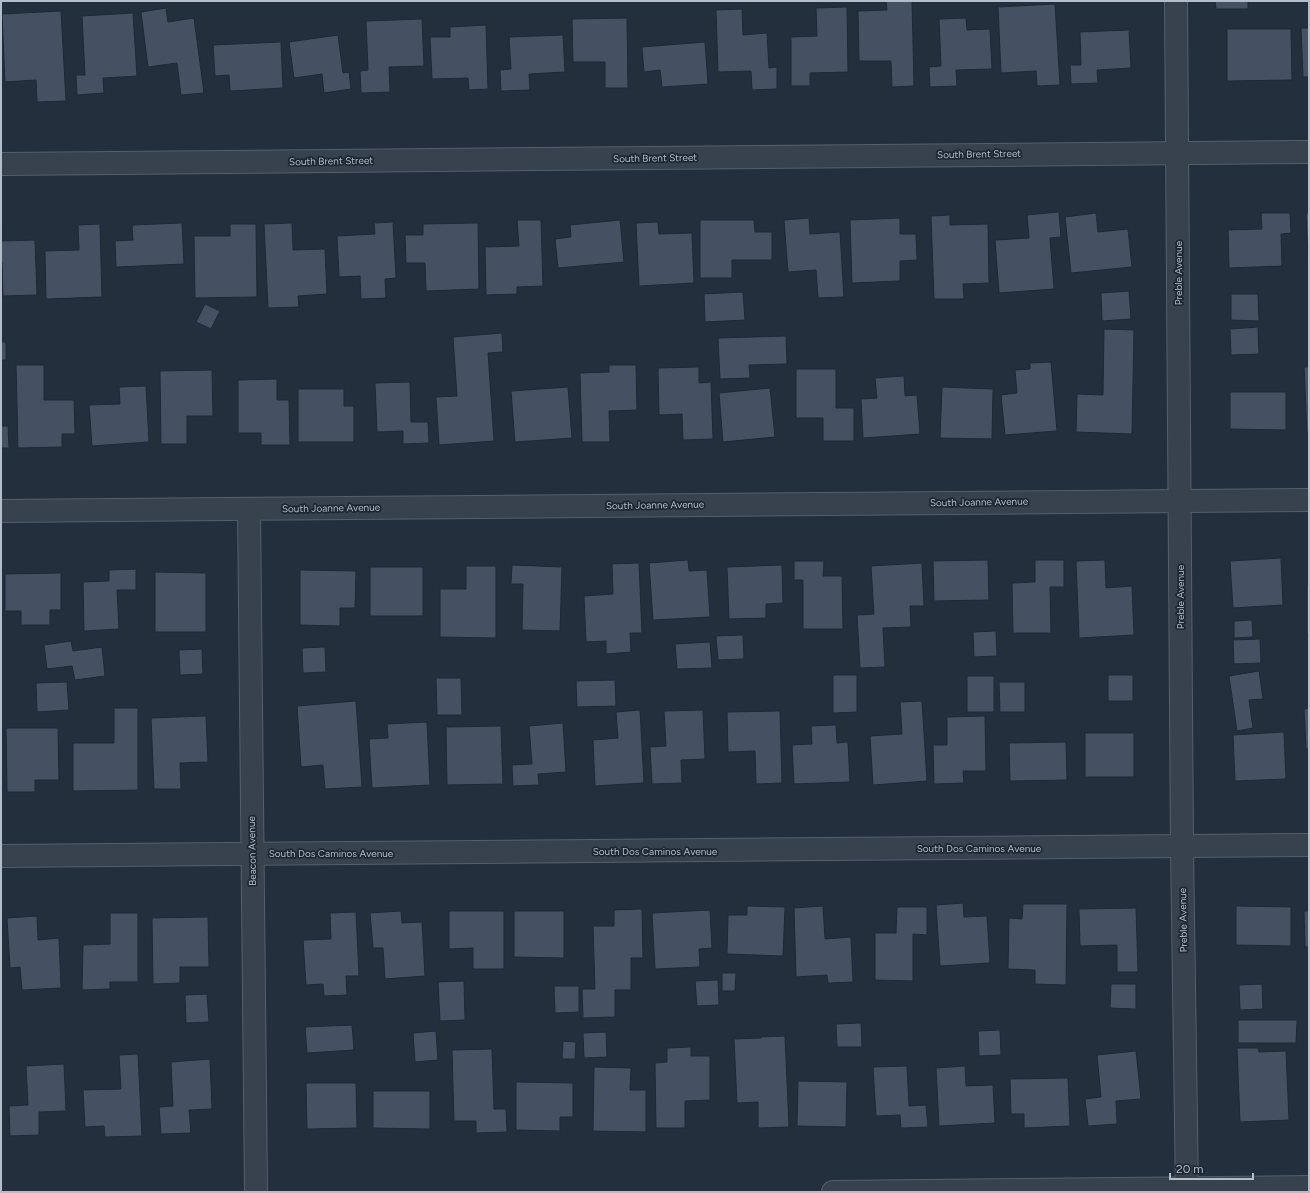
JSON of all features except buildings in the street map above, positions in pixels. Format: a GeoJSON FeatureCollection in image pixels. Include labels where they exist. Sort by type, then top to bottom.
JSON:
{"type":"FeatureCollection","features":[{"type":"Feature","properties":{"kind":"street","name":"Preble Avenue"},"geometry":{"type":"LineString","coordinates":[[1176,1],[1182,847],[1187,1190]]}},
{"type":"Feature","properties":{"kind":"street","name":"South Brent Street"},"geometry":{"type":"LineString","coordinates":[[1,164],[1178,152],[1309,152]]}},
{"type":"Feature","properties":{"kind":"street","name":"South Joanne Avenue"},"geometry":{"type":"LineString","coordinates":[[1,511],[1309,500]]}},
{"type":"Feature","properties":{"kind":"street","name":"Beacon Avenue"},"geometry":{"type":"LineString","coordinates":[[249,509],[256,1192]]}},
{"type":"Feature","properties":{"kind":"street","name":"South Dos Caminos Avenue"},"geometry":{"type":"LineString","coordinates":[[1,856],[1309,845]]}},
{"type":"Feature","properties":{"kind":"street"},"geometry":{"type":"LineString","coordinates":[[833,1192],[1187,1190],[1309,1187]]}}]}
